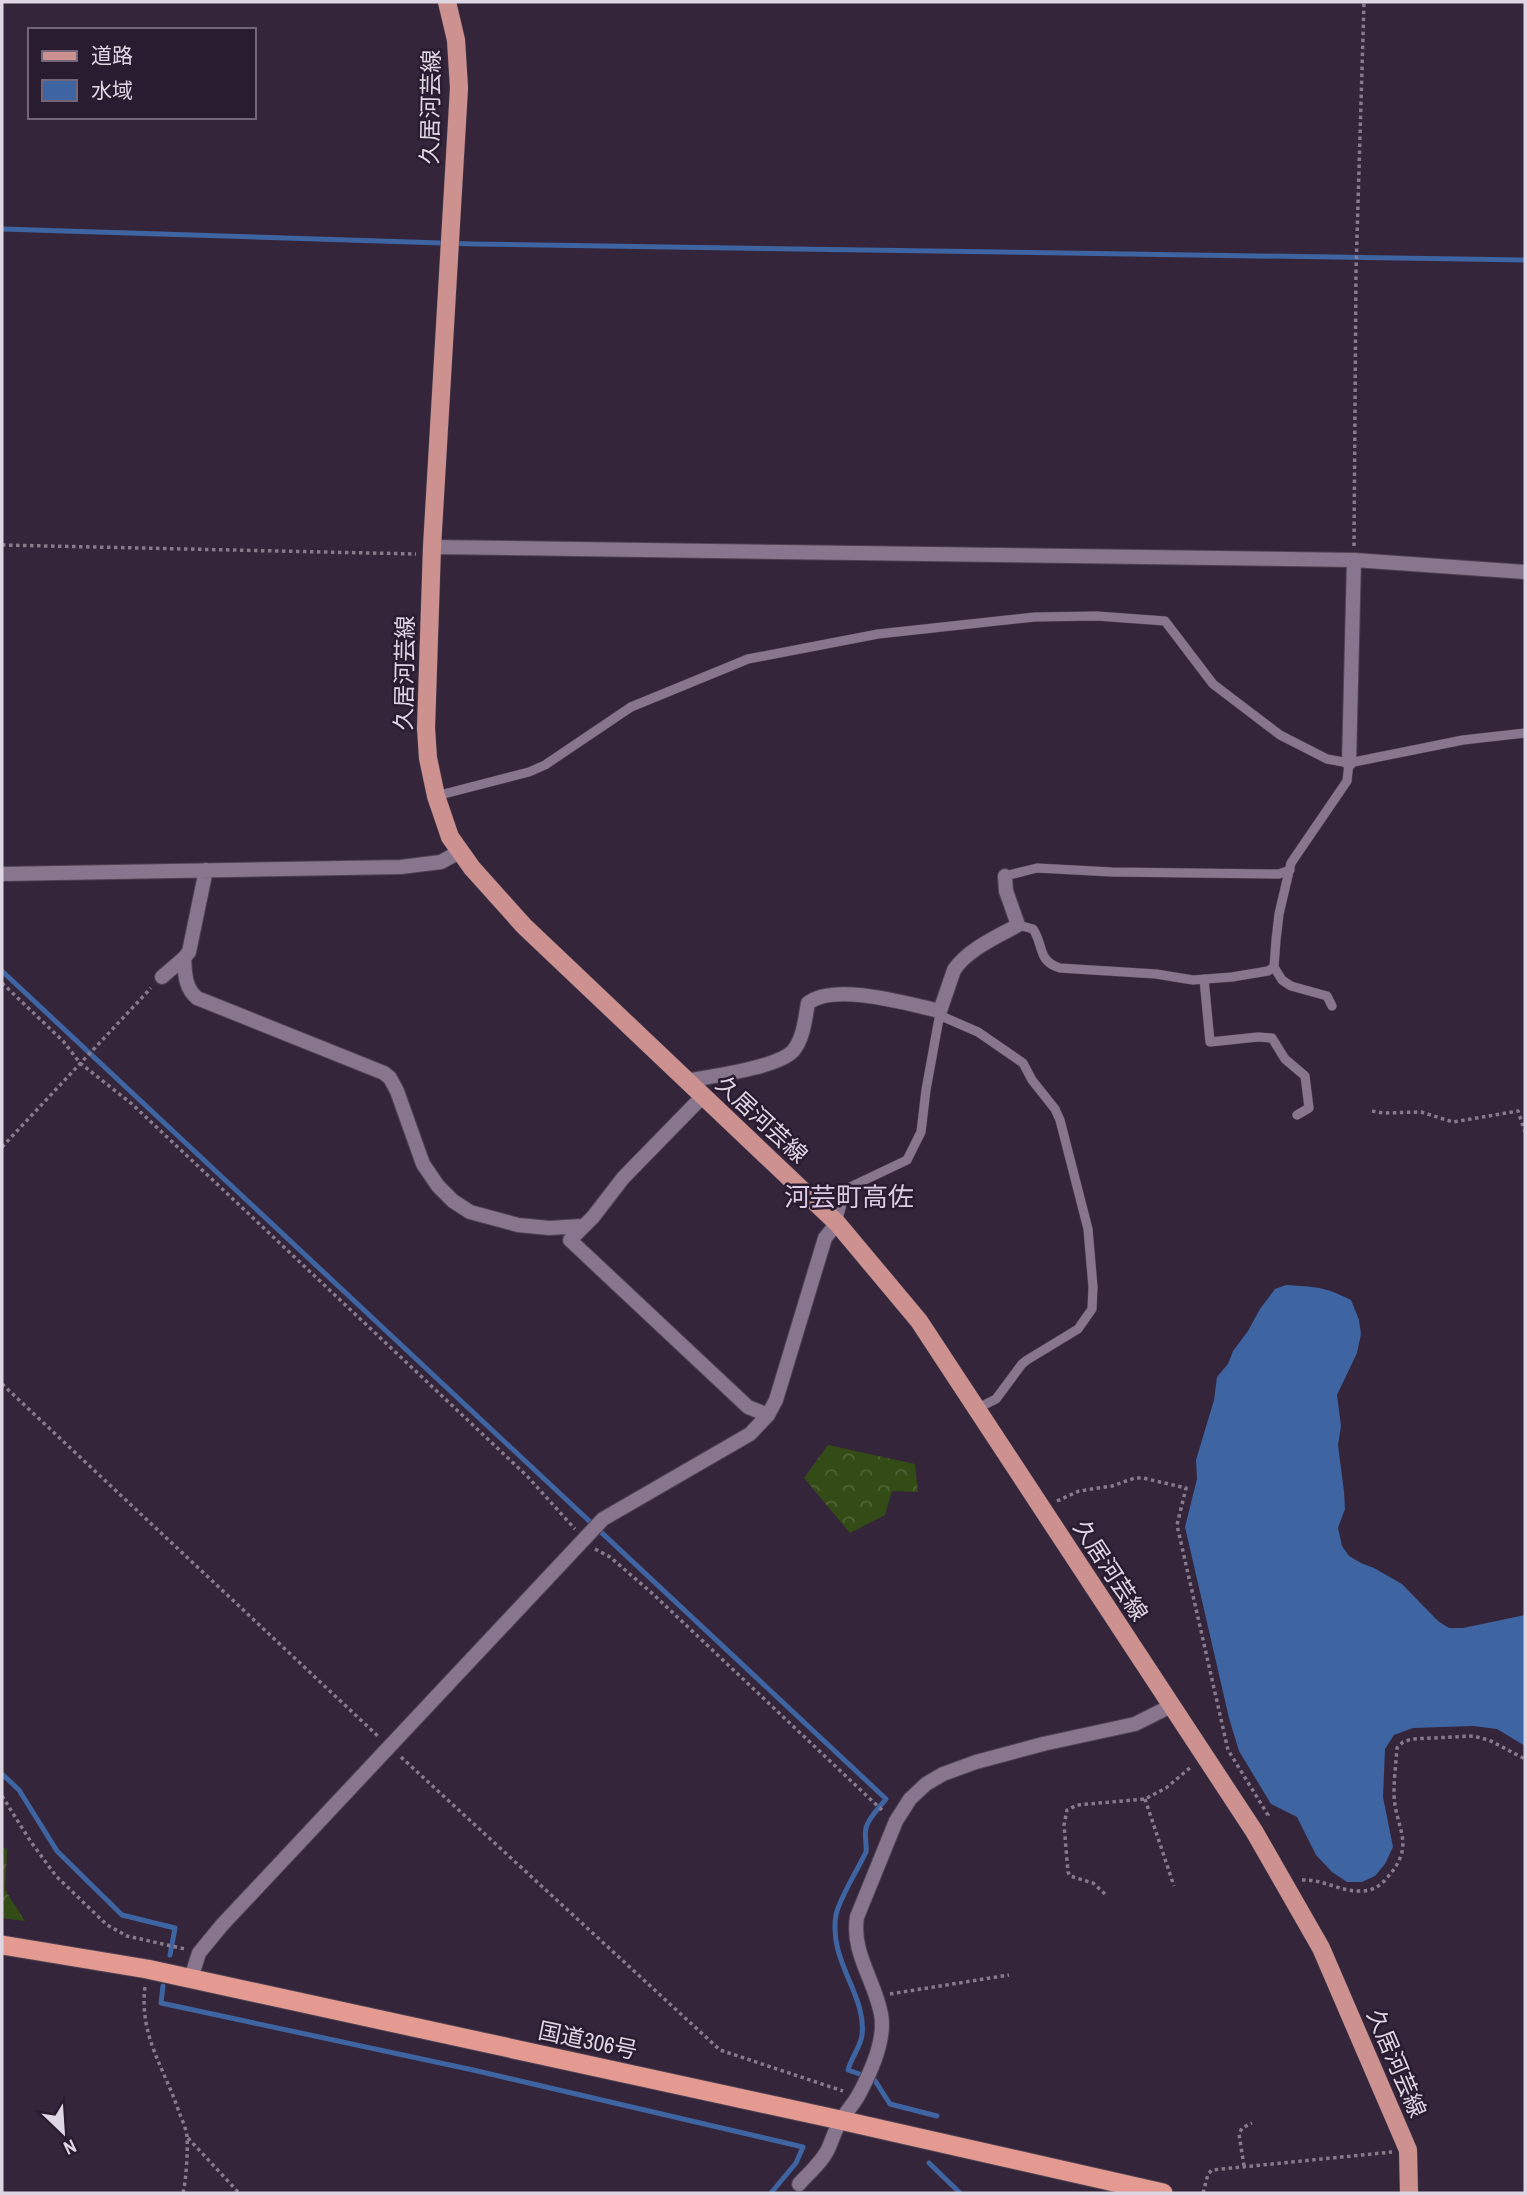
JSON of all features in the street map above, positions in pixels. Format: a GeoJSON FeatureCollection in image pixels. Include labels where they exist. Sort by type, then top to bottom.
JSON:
{"type":"FeatureCollection","features":[{"type":"Feature","properties":{"kind":"highway","name":"国道306号"},"geometry":{"type":"LineString","coordinates":[[2,1945],[191,1978],[1163,2193]]}},
{"type":"Feature","properties":{"kind":"main road","name":"久居河芸線"},"geometry":{"type":"LineString","coordinates":[[447,2],[456,40],[459,88],[432,551],[426,728],[428,758],[436,796],[450,837],[472,868],[524,926],[837,1223],[919,1321],[1254,1831],[1321,1948],[1408,2150],[1409,2193]]}},
{"type":"Feature","properties":{"kind":"street"},"geometry":{"type":"LineString","coordinates":[[432,551],[1354,560],[1525,572]]}},
{"type":"Feature","properties":{"kind":"street"},"geometry":{"type":"LineString","coordinates":[[1349,763],[1354,560]]}},
{"type":"Feature","properties":{"kind":"street"},"geometry":{"type":"LineString","coordinates":[[2,874],[401,867],[441,862],[461,851]]}},
{"type":"Feature","properties":{"kind":"street"},"geometry":{"type":"LineString","coordinates":[[162,976],[189,952],[206,870]]}},
{"type":"Feature","properties":{"kind":"street"},"geometry":{"type":"LineString","coordinates":[[687,1081],[768,1064],[787,1056],[795,1049],[805,1024],[808,1003],[823,995],[873,995],[940,1013],[958,964],[976,949],[1018,925],[1006,891],[1005,876]]}},
{"type":"Feature","properties":{"kind":"street"},"geometry":{"type":"LineString","coordinates":[[184,958],[186,979],[191,993],[197,998],[390,1078],[428,1172],[453,1201],[470,1212],[518,1225],[549,1228],[583,1226]]}},
{"type":"Feature","properties":{"kind":"street"},"geometry":{"type":"LineString","coordinates":[[703,1096],[623,1178],[593,1217],[570,1240],[748,1407],[768,1415]]}},
{"type":"Feature","properties":{"kind":"street"},"geometry":{"type":"LineString","coordinates":[[191,1978],[199,1953],[222,1926],[591,1531],[750,1434],[768,1415],[776,1400],[825,1238],[837,1223]]}},
{"type":"Feature","properties":{"kind":"street"},"geometry":{"type":"LineString","coordinates":[[799,2184],[829,2149],[833,2134],[858,2096],[882,2040],[877,1997],[856,1943],[857,1917],[896,1821],[910,1799],[926,1784],[965,1766],[1043,1744],[1135,1724],[1171,1706]]}},
{"type":"Feature","properties":{"kind":"lane"},"geometry":{"type":"LineString","coordinates":[[436,796],[545,765],[631,707],[748,659],[877,634],[1035,617],[1165,621],[1213,684],[1280,735],[1327,759],[1349,763],[1476,738],[1525,733]]}},
{"type":"Feature","properties":{"kind":"lane"},"geometry":{"type":"LineString","coordinates":[[1332,1006],[1327,996],[1286,984],[1274,967],[1279,914],[1291,863],[1347,781],[1349,763]]}},
{"type":"Feature","properties":{"kind":"lane"},"geometry":{"type":"LineString","coordinates":[[1005,876],[1037,868],[1112,872],[1279,874],[1290,870]]}},
{"type":"Feature","properties":{"kind":"lane"},"geometry":{"type":"LineString","coordinates":[[1018,925],[1033,929],[1045,960],[1060,968],[1204,979],[1268,971],[1274,967]]}},
{"type":"Feature","properties":{"kind":"lane"},"geometry":{"type":"LineString","coordinates":[[1204,979],[1210,1042],[1272,1038],[1285,1059],[1305,1076],[1309,1108],[1297,1115]]}},
{"type":"Feature","properties":{"kind":"lane"},"geometry":{"type":"LineString","coordinates":[[837,1223],[846,1189],[907,1160],[921,1132],[940,1013],[978,1032],[1023,1063],[1060,1119],[1088,1229],[1092,1309],[1083,1325],[1022,1364],[996,1399],[976,1409]]}},
{"type":"Feature","properties":{"kind":"path"},"geometry":{"type":"LineString","coordinates":[[1354,560],[1356,271],[1364,2]]}},
{"type":"Feature","properties":{"kind":"path"},"geometry":{"type":"LineString","coordinates":[[2,545],[432,551]]}},
{"type":"Feature","properties":{"kind":"path"},"geometry":{"type":"LineString","coordinates":[[2,1147],[162,976]]}},
{"type":"Feature","properties":{"kind":"path"},"geometry":{"type":"LineString","coordinates":[[2,983],[63,1041],[80,1063],[132,1104],[443,1396],[558,1508],[591,1531],[610,1558],[653,1594],[887,1815]]}},
{"type":"Feature","properties":{"kind":"path"},"geometry":{"type":"LineString","coordinates":[[1372,1111],[1422,1112],[1453,1122],[1518,1111],[1525,1132]]}},
{"type":"Feature","properties":{"kind":"path"},"geometry":{"type":"LineString","coordinates":[[2,1384],[390,1747],[720,2050],[858,2096]]}},
{"type":"Feature","properties":{"kind":"path"},"geometry":{"type":"LineString","coordinates":[[1043,1510],[1079,1491],[1112,1486],[1136,1478],[1186,1488],[1177,1525],[1228,1750],[1268,1815],[1267,1823],[1254,1831]]}},
{"type":"Feature","properties":{"kind":"path"},"geometry":{"type":"LineString","coordinates":[[1286,1886],[1297,1880],[1309,1880],[1346,1890],[1362,1891],[1373,1889],[1391,1874],[1401,1856],[1403,1842],[1394,1793],[1397,1748],[1404,1742],[1473,1736],[1489,1740],[1525,1759]]}},
{"type":"Feature","properties":{"kind":"path"},"geometry":{"type":"LineString","coordinates":[[1105,1894],[1093,1884],[1070,1876],[1068,1872],[1067,1810],[1077,1805],[1145,1799],[1166,1788],[1205,1756]]}},
{"type":"Feature","properties":{"kind":"path"},"geometry":{"type":"LineString","coordinates":[[2,1797],[56,1876],[107,1925],[127,1936],[184,1949]]}},
{"type":"Feature","properties":{"kind":"path"},"geometry":{"type":"LineString","coordinates":[[1145,1799],[1174,1886]]}},
{"type":"Feature","properties":{"kind":"path"},"geometry":{"type":"LineString","coordinates":[[147,1969],[144,2020],[187,2137],[183,2193]]}},
{"type":"Feature","properties":{"kind":"path"},"geometry":{"type":"LineString","coordinates":[[877,1997],[1009,1975]]}},
{"type":"Feature","properties":{"kind":"path"},"geometry":{"type":"LineString","coordinates":[[1244,2167],[1239,2134],[1242,2128],[1252,2123]]}},
{"type":"Feature","properties":{"kind":"path"},"geometry":{"type":"LineString","coordinates":[[187,2137],[239,2193]]}},
{"type":"Feature","properties":{"kind":"path"},"geometry":{"type":"LineString","coordinates":[[1203,2193],[1208,2174],[1212,2170],[1408,2150]]}},
{"type":"Feature","properties":{"kind":"green space"},"geometry":{"type":"Polygon","coordinates":[[[828,1445],[915,1464],[918,1492],[892,1491],[885,1515],[850,1533],[804,1478],[828,1445]]]}},
{"type":"Feature","properties":{"kind":"green space"},"geometry":{"type":"Polygon","coordinates":[[[2,1846],[7,1850],[5,1890],[25,1921],[2,1918],[2,1846]]]}},
{"type":"Feature","properties":{"kind":"water"},"geometry":{"type":"Polygon","coordinates":[[[1286,1285],[1319,1288],[1351,1300],[1359,1320],[1361,1334],[1357,1353],[1337,1395],[1341,1426],[1338,1445],[1345,1509],[1338,1528],[1342,1546],[1349,1556],[1402,1584],[1438,1621],[1449,1628],[1463,1628],[1525,1615],[1525,1746],[1497,1729],[1473,1726],[1413,1728],[1394,1735],[1385,1749],[1383,1797],[1393,1847],[1385,1864],[1375,1876],[1362,1882],[1347,1882],[1332,1872],[1316,1855],[1297,1817],[1271,1804],[1239,1751],[1185,1527],[1197,1479],[1196,1460],[1214,1400],[1217,1377],[1275,1289],[1286,1285]]]}},
{"type":"Feature","properties":{"kind":"waterway"},"geometry":{"type":"LineString","coordinates":[[2,229],[473,244],[1525,260]]}},
{"type":"Feature","properties":{"kind":"waterway"},"geometry":{"type":"LineString","coordinates":[[2,971],[886,1799],[867,1824],[866,1852],[836,1915],[837,1948],[862,2020],[861,2039],[848,2070],[874,2079],[890,2104],[937,2116]]}},
{"type":"Feature","properties":{"kind":"waterway"},"geometry":{"type":"LineString","coordinates":[[2,1774],[19,1790],[57,1851],[122,1915],[175,1928],[170,1955]]}},
{"type":"Feature","properties":{"kind":"waterway"},"geometry":{"type":"LineString","coordinates":[[163,1986],[161,2003],[473,2070],[803,2147],[796,2163],[771,2193]]}},
{"type":"Feature","properties":{"kind":"waterway"},"geometry":{"type":"LineString","coordinates":[[929,2163],[960,2193]]}},
{"type":"Feature","properties":{"kind":"district","name":"河芸町高佐"},"geometry":{"type":"Point","coordinates":[849,1196]}}]}
